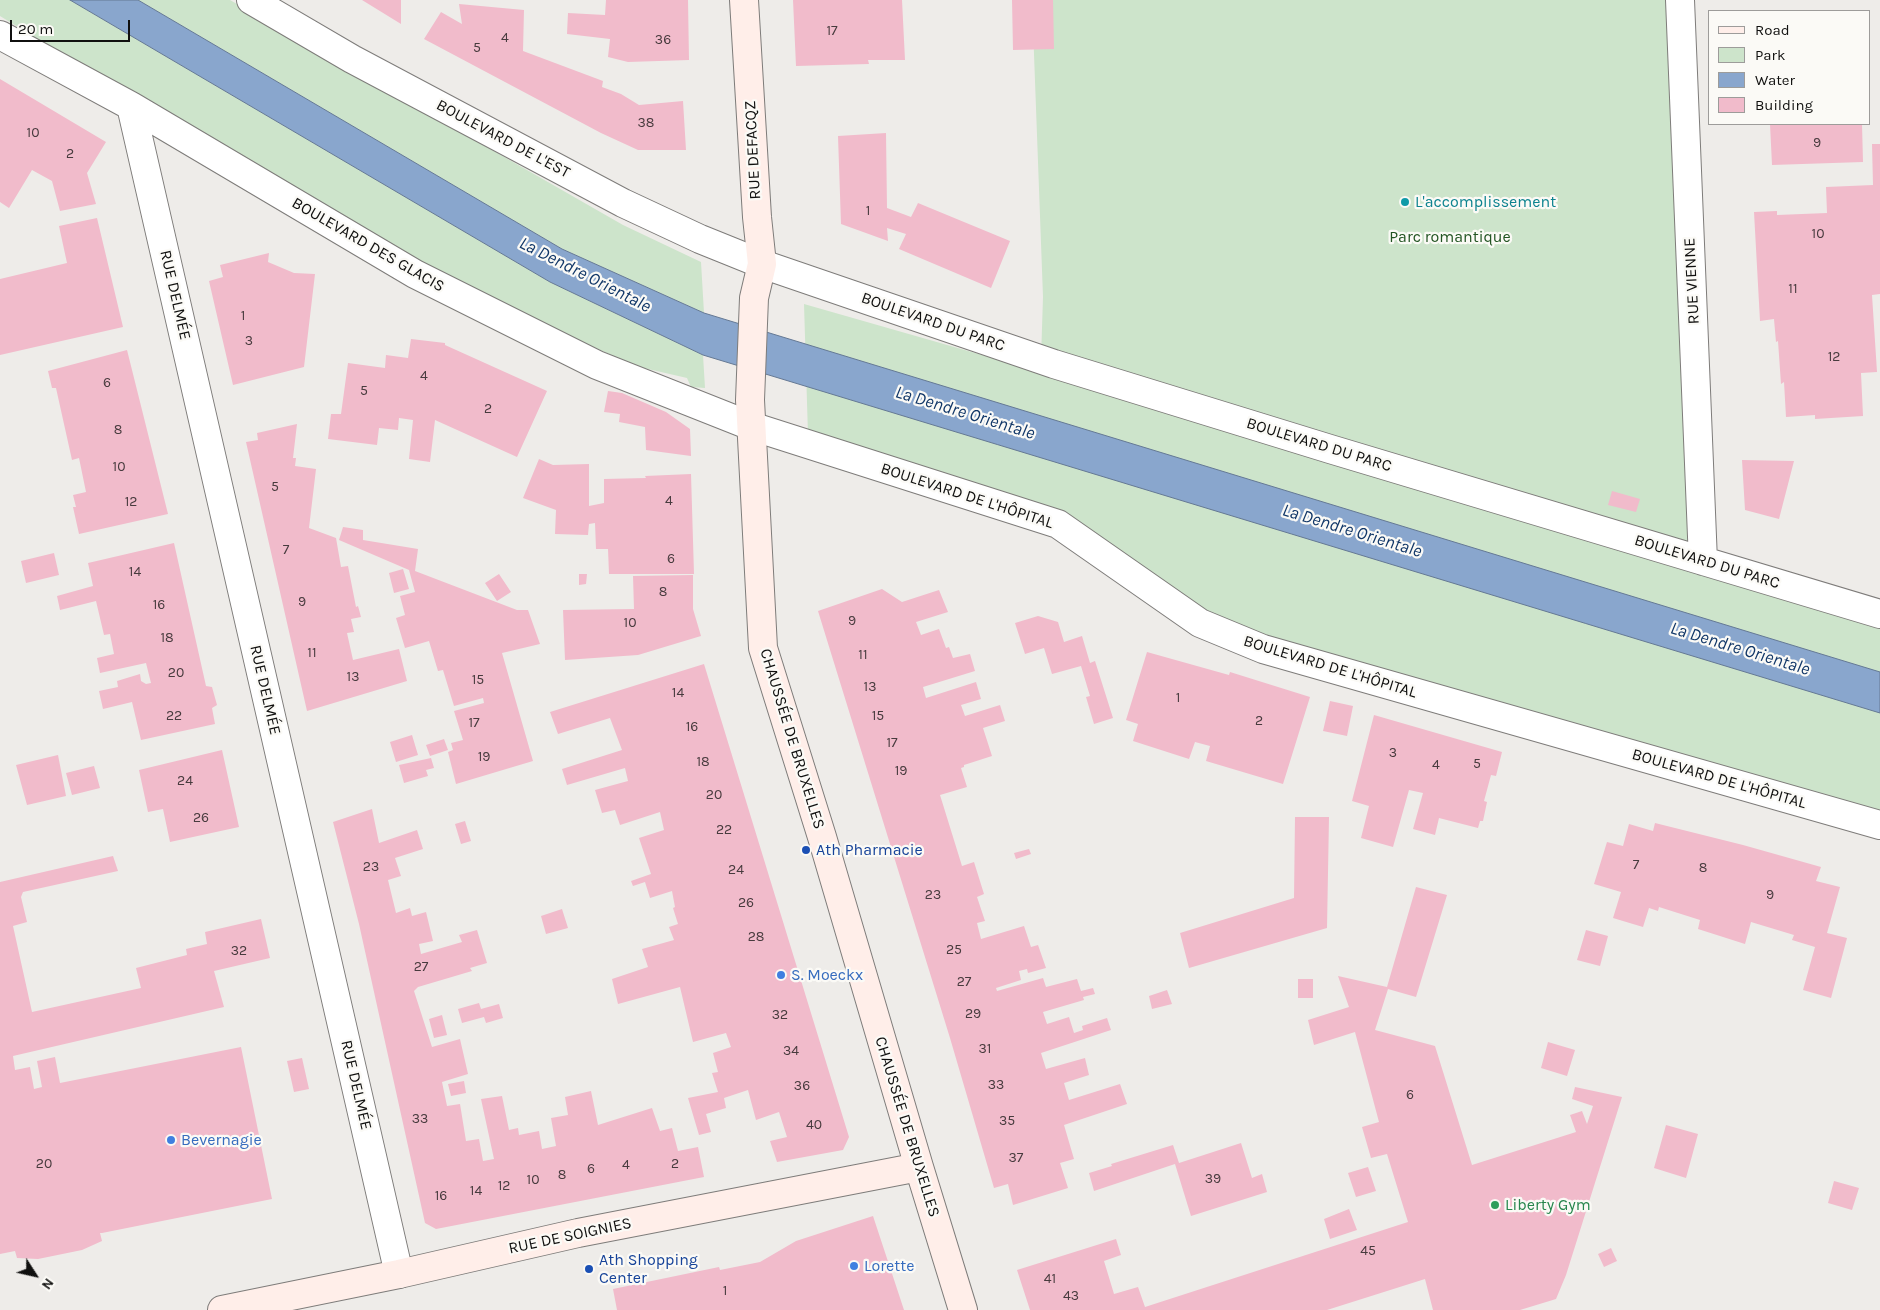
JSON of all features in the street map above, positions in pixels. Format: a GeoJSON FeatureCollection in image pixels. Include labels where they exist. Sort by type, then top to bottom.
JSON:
{"type":"FeatureCollection","features":[{"type":"Feature","properties":{"kind":"street","name":"BOULEVARD DE L'EST"},"geometry":{"type":"LineString","coordinates":[[251,0],[352,59],[623,203],[700,239],[762,264]]}},
{"type":"Feature","properties":{"kind":"street","name":"RUE DEFACQZ"},"geometry":{"type":"LineString","coordinates":[[744,0],[757,217],[762,264],[754,298]]}},
{"type":"Feature","properties":{"kind":"street","name":"RUE VIENNE"},"geometry":{"type":"LineString","coordinates":[[1680,0],[1703,561]]}},
{"type":"Feature","properties":{"kind":"street","name":"BOULEVARD DES GLACIS"},"geometry":{"type":"LineString","coordinates":[[0,35],[131,106],[415,274],[597,365],[750,413]]}},
{"type":"Feature","properties":{"kind":"street","name":"RUE DELMÉE"},"geometry":{"type":"LineString","coordinates":[[131,106],[399,1274]]}},
{"type":"Feature","properties":{"kind":"street","name":"BOULEVARD DU PARC"},"geometry":{"type":"LineString","coordinates":[[762,264],[1054,364],[1880,614]]}},
{"type":"Feature","properties":{"kind":"street","name":"CHAUSSÉE DE BRUXELLES"},"geometry":{"type":"LineString","coordinates":[[754,298],[750,413],[763,648],[822,837],[963,1310]]}},
{"type":"Feature","properties":{"kind":"street","name":"BOULEVARD DE L'HÔPITAL"},"geometry":{"type":"LineString","coordinates":[[750,413],[1058,524],[1200,623],[1263,650],[1880,825]]}},
{"type":"Feature","properties":{"kind":"street","name":"RUE DE SOIGNIES"},"geometry":{"type":"LineString","coordinates":[[222,1310],[399,1274],[578,1233],[919,1167]]}},
{"type":"Feature","properties":{"kind":"green space"},"geometry":{"type":"Polygon","coordinates":[[[0,0],[70,0],[550,282],[703,355],[705,388],[691,387],[687,378],[635,366],[433,273],[139,101],[0,16],[0,0]]]}},
{"type":"Feature","properties":{"kind":"green space"},"geometry":{"type":"Polygon","coordinates":[[[138,0],[230,0],[623,225],[701,262],[704,313],[562,249],[138,0]]]}},
{"type":"Feature","properties":{"kind":"green space","name":"Parc romantique"},"geometry":{"type":"Polygon","coordinates":[[[1032,0],[1680,0],[1703,561],[1880,614],[1880,825],[1263,649],[1100,554],[808,435],[804,304],[1059,377],[1041,359],[1043,297],[1032,0]]]}},
{"type":"Feature","properties":{"kind":"water","name":"La Dendre Orientale"},"geometry":{"type":"Polygon","coordinates":[[[70,0],[138,0],[562,249],[704,313],[1880,672],[1880,713],[703,355],[550,282],[70,0]]]}},
{"type":"Feature","properties":{"kind":"building"},"geometry":{"type":"Polygon","coordinates":[[[362,0],[401,0],[401,24],[362,0]]]}},
{"type":"Feature","properties":{"kind":"building"},"geometry":{"type":"Polygon","coordinates":[[[606,0],[688,0],[689,60],[628,62],[608,57],[610,39],[567,34],[568,13],[605,15],[606,0]]]}},
{"type":"Feature","properties":{"kind":"building"},"geometry":{"type":"Polygon","coordinates":[[[793,0],[902,0],[905,60],[868,60],[869,64],[796,66],[793,0]]]}},
{"type":"Feature","properties":{"kind":"building"},"geometry":{"type":"Polygon","coordinates":[[[1012,0],[1053,0],[1054,49],[1013,50],[1012,0]]]}},
{"type":"Feature","properties":{"kind":"building"},"geometry":{"type":"Polygon","coordinates":[[[459,4],[524,10],[523,51],[603,81],[602,87],[621,94],[639,105],[683,101],[686,150],[638,150],[601,133],[424,39],[441,12],[462,24],[459,4]]]}},
{"type":"Feature","properties":{"kind":"building"},"geometry":{"type":"Polygon","coordinates":[[[0,79],[106,142],[87,173],[96,204],[60,211],[52,181],[32,170],[9,208],[0,202],[0,79]]]}},
{"type":"Feature","properties":{"kind":"building"},"geometry":{"type":"Polygon","coordinates":[[[1770,125],[1862,125],[1863,162],[1772,165],[1770,125]]]}},
{"type":"Feature","properties":{"kind":"building"},"geometry":{"type":"Polygon","coordinates":[[[886,133],[887,208],[911,217],[918,203],[1010,241],[991,288],[899,249],[906,234],[887,228],[888,241],[841,224],[838,136],[886,133]]]}},
{"type":"Feature","properties":{"kind":"building"},"geometry":{"type":"Polygon","coordinates":[[[1872,144],[1880,144],[1880,294],[1872,295],[1877,372],[1861,373],[1863,416],[1815,419],[1815,415],[1786,417],[1784,382],[1781,384],[1778,341],[1776,342],[1774,319],[1760,321],[1754,212],[1777,211],[1777,215],[1827,213],[1826,187],[1873,185],[1872,144]]]}},
{"type":"Feature","properties":{"kind":"building"},"geometry":{"type":"Polygon","coordinates":[[[97,218],[123,327],[0,355],[0,279],[67,263],[59,226],[97,218]]]}},
{"type":"Feature","properties":{"kind":"building"},"geometry":{"type":"Polygon","coordinates":[[[269,253],[268,262],[294,273],[315,274],[304,367],[233,385],[209,281],[223,277],[220,265],[269,253]]]}},
{"type":"Feature","properties":{"kind":"building"},"geometry":{"type":"Polygon","coordinates":[[[411,339],[445,343],[445,345],[547,391],[517,457],[435,420],[430,462],[409,459],[413,420],[399,418],[398,430],[379,428],[377,445],[328,439],[331,414],[341,414],[348,363],[385,368],[386,355],[408,358],[411,339]]]}},
{"type":"Feature","properties":{"kind":"building"},"geometry":{"type":"Polygon","coordinates":[[[127,350],[168,514],[79,534],[73,507],[76,507],[73,495],[86,492],[79,458],[72,460],[56,388],[52,388],[48,371],[127,350]]]}},
{"type":"Feature","properties":{"kind":"building"},"geometry":{"type":"Polygon","coordinates":[[[608,391],[622,393],[666,412],[690,429],[691,456],[646,450],[645,427],[619,422],[620,414],[604,412],[608,391]]]}},
{"type":"Feature","properties":{"kind":"building"},"geometry":{"type":"Polygon","coordinates":[[[297,424],[293,458],[296,458],[295,466],[316,469],[309,528],[336,538],[341,567],[348,566],[356,607],[358,606],[361,617],[351,619],[354,632],[347,633],[353,660],[399,649],[407,681],[307,711],[246,442],[258,440],[257,433],[297,424]]]}},
{"type":"Feature","properties":{"kind":"building"},"geometry":{"type":"Polygon","coordinates":[[[539,459],[553,465],[589,464],[589,506],[604,503],[604,479],[691,474],[694,574],[609,574],[608,549],[596,549],[595,523],[589,524],[588,535],[555,534],[556,510],[523,498],[539,459]]]}},
{"type":"Feature","properties":{"kind":"building"},"geometry":{"type":"Polygon","coordinates":[[[1742,460],[1794,461],[1779,519],[1745,510],[1742,460]]]}},
{"type":"Feature","properties":{"kind":"building"},"geometry":{"type":"Polygon","coordinates":[[[1612,491],[1640,499],[1636,512],[1608,505],[1612,491]]]}},
{"type":"Feature","properties":{"kind":"building"},"geometry":{"type":"Polygon","coordinates":[[[343,527],[363,530],[363,540],[418,549],[415,571],[517,610],[528,610],[540,644],[502,653],[533,761],[456,784],[448,752],[453,750],[451,743],[463,740],[454,711],[484,703],[483,698],[454,706],[443,670],[438,671],[429,641],[405,648],[396,618],[405,615],[400,596],[415,592],[409,570],[339,540],[343,527]]]}},
{"type":"Feature","properties":{"kind":"building"},"geometry":{"type":"Polygon","coordinates":[[[174,543],[206,686],[212,687],[217,705],[212,708],[215,724],[141,740],[132,702],[103,709],[99,691],[118,687],[117,681],[140,674],[141,681],[146,684],[151,683],[146,663],[100,673],[97,658],[114,654],[110,634],[104,635],[96,601],[60,610],[57,596],[93,586],[88,563],[174,543]]]}},
{"type":"Feature","properties":{"kind":"building"},"geometry":{"type":"Polygon","coordinates":[[[54,553],[59,575],[26,583],[21,561],[54,553]]]}},
{"type":"Feature","properties":{"kind":"building"},"geometry":{"type":"Polygon","coordinates":[[[403,569],[409,589],[394,593],[389,573],[403,569]]]}},
{"type":"Feature","properties":{"kind":"building"},"geometry":{"type":"Polygon","coordinates":[[[499,574],[511,592],[497,601],[485,583],[499,574]]]}},
{"type":"Feature","properties":{"kind":"building"},"geometry":{"type":"Polygon","coordinates":[[[579,574],[587,574],[586,584],[579,585],[579,574]]]}},
{"type":"Feature","properties":{"kind":"building"},"geometry":{"type":"Polygon","coordinates":[[[693,575],[693,609],[701,636],[638,655],[565,660],[563,610],[634,609],[633,576],[693,575]]]}},
{"type":"Feature","properties":{"kind":"building"},"geometry":{"type":"Polygon","coordinates":[[[882,589],[902,602],[939,590],[948,612],[916,622],[921,635],[939,629],[946,648],[949,647],[953,658],[970,654],[975,671],[923,687],[926,698],[976,682],[981,699],[961,705],[965,716],[1000,705],[1005,721],[983,728],[992,756],[964,765],[961,768],[967,787],[940,795],[962,866],[974,862],[984,894],[977,897],[985,921],[977,923],[981,939],[1024,926],[1031,947],[1038,945],[1046,968],[1028,973],[1027,969],[1019,971],[1021,980],[996,988],[997,991],[1043,978],[1046,987],[1077,979],[1081,991],[1093,988],[1095,994],[1083,997],[1084,1000],[1043,1012],[1047,1024],[1069,1017],[1074,1033],[1083,1030],[1082,1026],[1107,1018],[1111,1030],[1041,1053],[1046,1069],[1085,1058],[1089,1075],[1064,1083],[1069,1100],[1120,1084],[1127,1104],[1064,1125],[1074,1159],[1060,1163],[1068,1188],[1013,1205],[1008,1184],[994,1188],[950,1038],[818,611],[882,589]]]}},
{"type":"Feature","properties":{"kind":"building"},"geometry":{"type":"Polygon","coordinates":[[[1038,616],[1058,622],[1064,642],[1082,636],[1090,663],[1095,661],[1113,718],[1094,724],[1086,697],[1090,696],[1081,666],[1052,674],[1044,648],[1025,654],[1015,623],[1038,616]]]}},
{"type":"Feature","properties":{"kind":"building"},"geometry":{"type":"Polygon","coordinates":[[[1147,652],[1229,675],[1230,672],[1310,697],[1283,784],[1206,761],[1210,746],[1195,742],[1189,759],[1133,741],[1138,724],[1126,720],[1147,652]]]}},
{"type":"Feature","properties":{"kind":"building"},"geometry":{"type":"Polygon","coordinates":[[[704,664],[849,1137],[843,1150],[777,1162],[770,1141],[787,1137],[779,1112],[756,1120],[748,1090],[724,1098],[726,1108],[706,1114],[711,1132],[699,1135],[688,1098],[718,1092],[712,1073],[718,1072],[713,1053],[731,1047],[726,1033],[693,1042],[680,987],[618,1004],[612,979],[648,967],[642,949],[674,940],[669,927],[678,924],[673,908],[675,907],[672,891],[650,898],[645,882],[633,886],[631,881],[651,874],[639,838],[664,830],[660,812],[620,825],[615,810],[602,813],[595,790],[628,781],[625,768],[567,785],[562,769],[622,750],[610,718],[558,734],[550,712],[704,664]]]}},
{"type":"Feature","properties":{"kind":"building"},"geometry":{"type":"Polygon","coordinates":[[[1330,701],[1353,706],[1347,736],[1323,731],[1330,701]]]}},
{"type":"Feature","properties":{"kind":"building"},"geometry":{"type":"Polygon","coordinates":[[[1374,715],[1502,752],[1496,776],[1491,775],[1484,801],[1487,802],[1483,821],[1480,821],[1478,828],[1439,818],[1435,835],[1413,829],[1423,793],[1409,790],[1393,847],[1361,838],[1369,806],[1352,801],[1374,715]]]}},
{"type":"Feature","properties":{"kind":"building"},"geometry":{"type":"Polygon","coordinates":[[[412,735],[418,755],[396,762],[390,742],[412,735]]]}},
{"type":"Feature","properties":{"kind":"building"},"geometry":{"type":"Polygon","coordinates":[[[444,739],[448,750],[430,756],[426,745],[444,739]]]}},
{"type":"Feature","properties":{"kind":"building"},"geometry":{"type":"Polygon","coordinates":[[[222,750],[239,827],[170,842],[163,809],[148,812],[139,770],[222,750]]]}},
{"type":"Feature","properties":{"kind":"building"},"geometry":{"type":"Polygon","coordinates":[[[58,755],[66,796],[27,805],[16,765],[58,755]]]}},
{"type":"Feature","properties":{"kind":"building"},"geometry":{"type":"Polygon","coordinates":[[[431,758],[434,768],[426,770],[428,776],[404,783],[399,765],[431,758]]]}},
{"type":"Feature","properties":{"kind":"building"},"geometry":{"type":"Polygon","coordinates":[[[94,766],[100,788],[72,795],[66,773],[94,766]]]}},
{"type":"Feature","properties":{"kind":"building"},"geometry":{"type":"Polygon","coordinates":[[[372,809],[379,843],[417,830],[423,849],[395,858],[401,876],[388,880],[396,913],[410,908],[412,916],[426,912],[433,941],[419,944],[421,954],[462,942],[459,935],[477,930],[487,963],[470,968],[472,971],[418,987],[414,991],[432,1047],[460,1039],[468,1074],[442,1082],[447,1106],[460,1104],[466,1141],[479,1139],[483,1161],[494,1159],[481,1099],[502,1096],[509,1130],[518,1128],[519,1135],[539,1131],[542,1149],[556,1146],[551,1118],[568,1115],[565,1097],[591,1091],[598,1125],[652,1108],[660,1131],[672,1128],[678,1151],[698,1147],[704,1177],[436,1229],[425,1223],[359,924],[333,822],[372,809]]]}},
{"type":"Feature","properties":{"kind":"building"},"geometry":{"type":"Polygon","coordinates":[[[1295,817],[1329,817],[1327,928],[1189,968],[1180,933],[1294,898],[1295,817]]]}},
{"type":"Feature","properties":{"kind":"building"},"geometry":{"type":"Polygon","coordinates":[[[465,821],[471,841],[461,844],[455,824],[465,821]]]}},
{"type":"Feature","properties":{"kind":"building"},"geometry":{"type":"Polygon","coordinates":[[[1655,823],[1821,867],[1816,881],[1840,887],[1827,933],[1847,938],[1831,998],[1803,990],[1815,947],[1792,940],[1794,935],[1751,922],[1745,944],[1698,929],[1700,920],[1659,907],[1658,911],[1649,908],[1643,927],[1613,918],[1621,892],[1594,884],[1607,842],[1623,846],[1629,824],[1653,831],[1655,823]]]}},
{"type":"Feature","properties":{"kind":"building"},"geometry":{"type":"Polygon","coordinates":[[[1029,849],[1031,854],[1016,859],[1014,853],[1029,849]]]}},
{"type":"Feature","properties":{"kind":"building"},"geometry":{"type":"Polygon","coordinates":[[[113,856],[118,871],[23,892],[21,897],[27,922],[13,926],[32,1012],[141,988],[136,968],[187,955],[186,949],[207,944],[205,932],[261,919],[270,958],[214,971],[224,1007],[13,1056],[15,1070],[30,1067],[34,1089],[42,1087],[37,1061],[55,1057],[60,1083],[241,1047],[272,1199],[100,1233],[102,1241],[82,1250],[38,1259],[17,1258],[15,1251],[0,1254],[0,882],[113,856]]]}},
{"type":"Feature","properties":{"kind":"building"},"geometry":{"type":"Polygon","coordinates":[[[1416,887],[1447,895],[1416,997],[1388,989],[1375,1030],[1435,1046],[1472,1165],[1576,1132],[1570,1115],[1582,1111],[1587,1124],[1593,1106],[1572,1099],[1575,1087],[1622,1097],[1566,1275],[1556,1299],[1520,1310],[1433,1310],[1425,1279],[1327,1310],[1030,1310],[1017,1270],[1116,1239],[1121,1255],[1104,1261],[1114,1294],[1138,1287],[1145,1307],[1408,1222],[1387,1154],[1371,1158],[1362,1127],[1379,1122],[1355,1032],[1314,1045],[1308,1020],[1349,1007],[1338,976],[1387,987],[1416,887]]]}},
{"type":"Feature","properties":{"kind":"building"},"geometry":{"type":"Polygon","coordinates":[[[562,909],[568,928],[546,934],[541,916],[562,909]]]}},
{"type":"Feature","properties":{"kind":"building"},"geometry":{"type":"Polygon","coordinates":[[[1586,930],[1608,936],[1600,966],[1577,960],[1586,930]]]}},
{"type":"Feature","properties":{"kind":"building"},"geometry":{"type":"Polygon","coordinates":[[[1298,979],[1313,979],[1313,998],[1298,998],[1298,979]]]}},
{"type":"Feature","properties":{"kind":"building"},"geometry":{"type":"Polygon","coordinates":[[[1167,990],[1172,1004],[1152,1009],[1149,996],[1167,990]]]}},
{"type":"Feature","properties":{"kind":"building"},"geometry":{"type":"Polygon","coordinates":[[[479,1003],[481,1009],[499,1004],[503,1018],[486,1023],[484,1017],[462,1023],[458,1009],[479,1003]]]}},
{"type":"Feature","properties":{"kind":"building"},"geometry":{"type":"Polygon","coordinates":[[[442,1015],[447,1035],[434,1038],[429,1019],[442,1015]]]}},
{"type":"Feature","properties":{"kind":"building"},"geometry":{"type":"Polygon","coordinates":[[[1548,1042],[1575,1050],[1567,1076],[1541,1068],[1548,1042]]]}},
{"type":"Feature","properties":{"kind":"building"},"geometry":{"type":"Polygon","coordinates":[[[302,1058],[309,1089],[294,1092],[287,1061],[302,1058]]]}},
{"type":"Feature","properties":{"kind":"building"},"geometry":{"type":"Polygon","coordinates":[[[464,1081],[466,1093],[451,1096],[448,1084],[464,1081]]]}},
{"type":"Feature","properties":{"kind":"building"},"geometry":{"type":"Polygon","coordinates":[[[1666,1125],[1698,1134],[1686,1178],[1654,1168],[1666,1125]]]}},
{"type":"Feature","properties":{"kind":"building"},"geometry":{"type":"Polygon","coordinates":[[[1241,1143],[1252,1178],[1262,1174],[1267,1192],[1191,1216],[1175,1164],[1094,1191],[1089,1173],[1112,1166],[1111,1164],[1173,1145],[1179,1163],[1241,1143]]]}},
{"type":"Feature","properties":{"kind":"building"},"geometry":{"type":"Polygon","coordinates":[[[1368,1167],[1376,1191],[1356,1197],[1348,1173],[1368,1167]]]}},
{"type":"Feature","properties":{"kind":"building"},"geometry":{"type":"Polygon","coordinates":[[[1834,1181],[1859,1188],[1852,1210],[1828,1203],[1834,1181]]]}},
{"type":"Feature","properties":{"kind":"building"},"geometry":{"type":"Polygon","coordinates":[[[1349,1209],[1357,1230],[1330,1239],[1324,1219],[1349,1209]]]}},
{"type":"Feature","properties":{"kind":"building"},"geometry":{"type":"Polygon","coordinates":[[[873,1216],[904,1310],[617,1310],[613,1289],[719,1267],[720,1270],[760,1262],[796,1241],[873,1216]]]}},
{"type":"Feature","properties":{"kind":"building"},"geometry":{"type":"Polygon","coordinates":[[[1611,1248],[1617,1261],[1604,1267],[1598,1254],[1611,1248]]]}},
{"type":"Feature","properties":{"kind":"place","name":"L'accomplissement"},"geometry":{"type":"Point","coordinates":[1405,202]}},
{"type":"Feature","properties":{"kind":"place","name":"Ath Pharmacie"},"geometry":{"type":"Point","coordinates":[806,850]}},
{"type":"Feature","properties":{"kind":"place","name":"S. Moeckx"},"geometry":{"type":"Point","coordinates":[781,975]}},
{"type":"Feature","properties":{"kind":"place","name":"Bevernagie"},"geometry":{"type":"Point","coordinates":[171,1140]}},
{"type":"Feature","properties":{"kind":"place","name":"Liberty Gym"},"geometry":{"type":"Point","coordinates":[1495,1205]}},
{"type":"Feature","properties":{"kind":"place","name":"Lorette"},"geometry":{"type":"Point","coordinates":[854,1266]}},
{"type":"Feature","properties":{"kind":"place","name":"Ath Shopping Center"},"geometry":{"type":"Point","coordinates":[589,1269]}}]}
